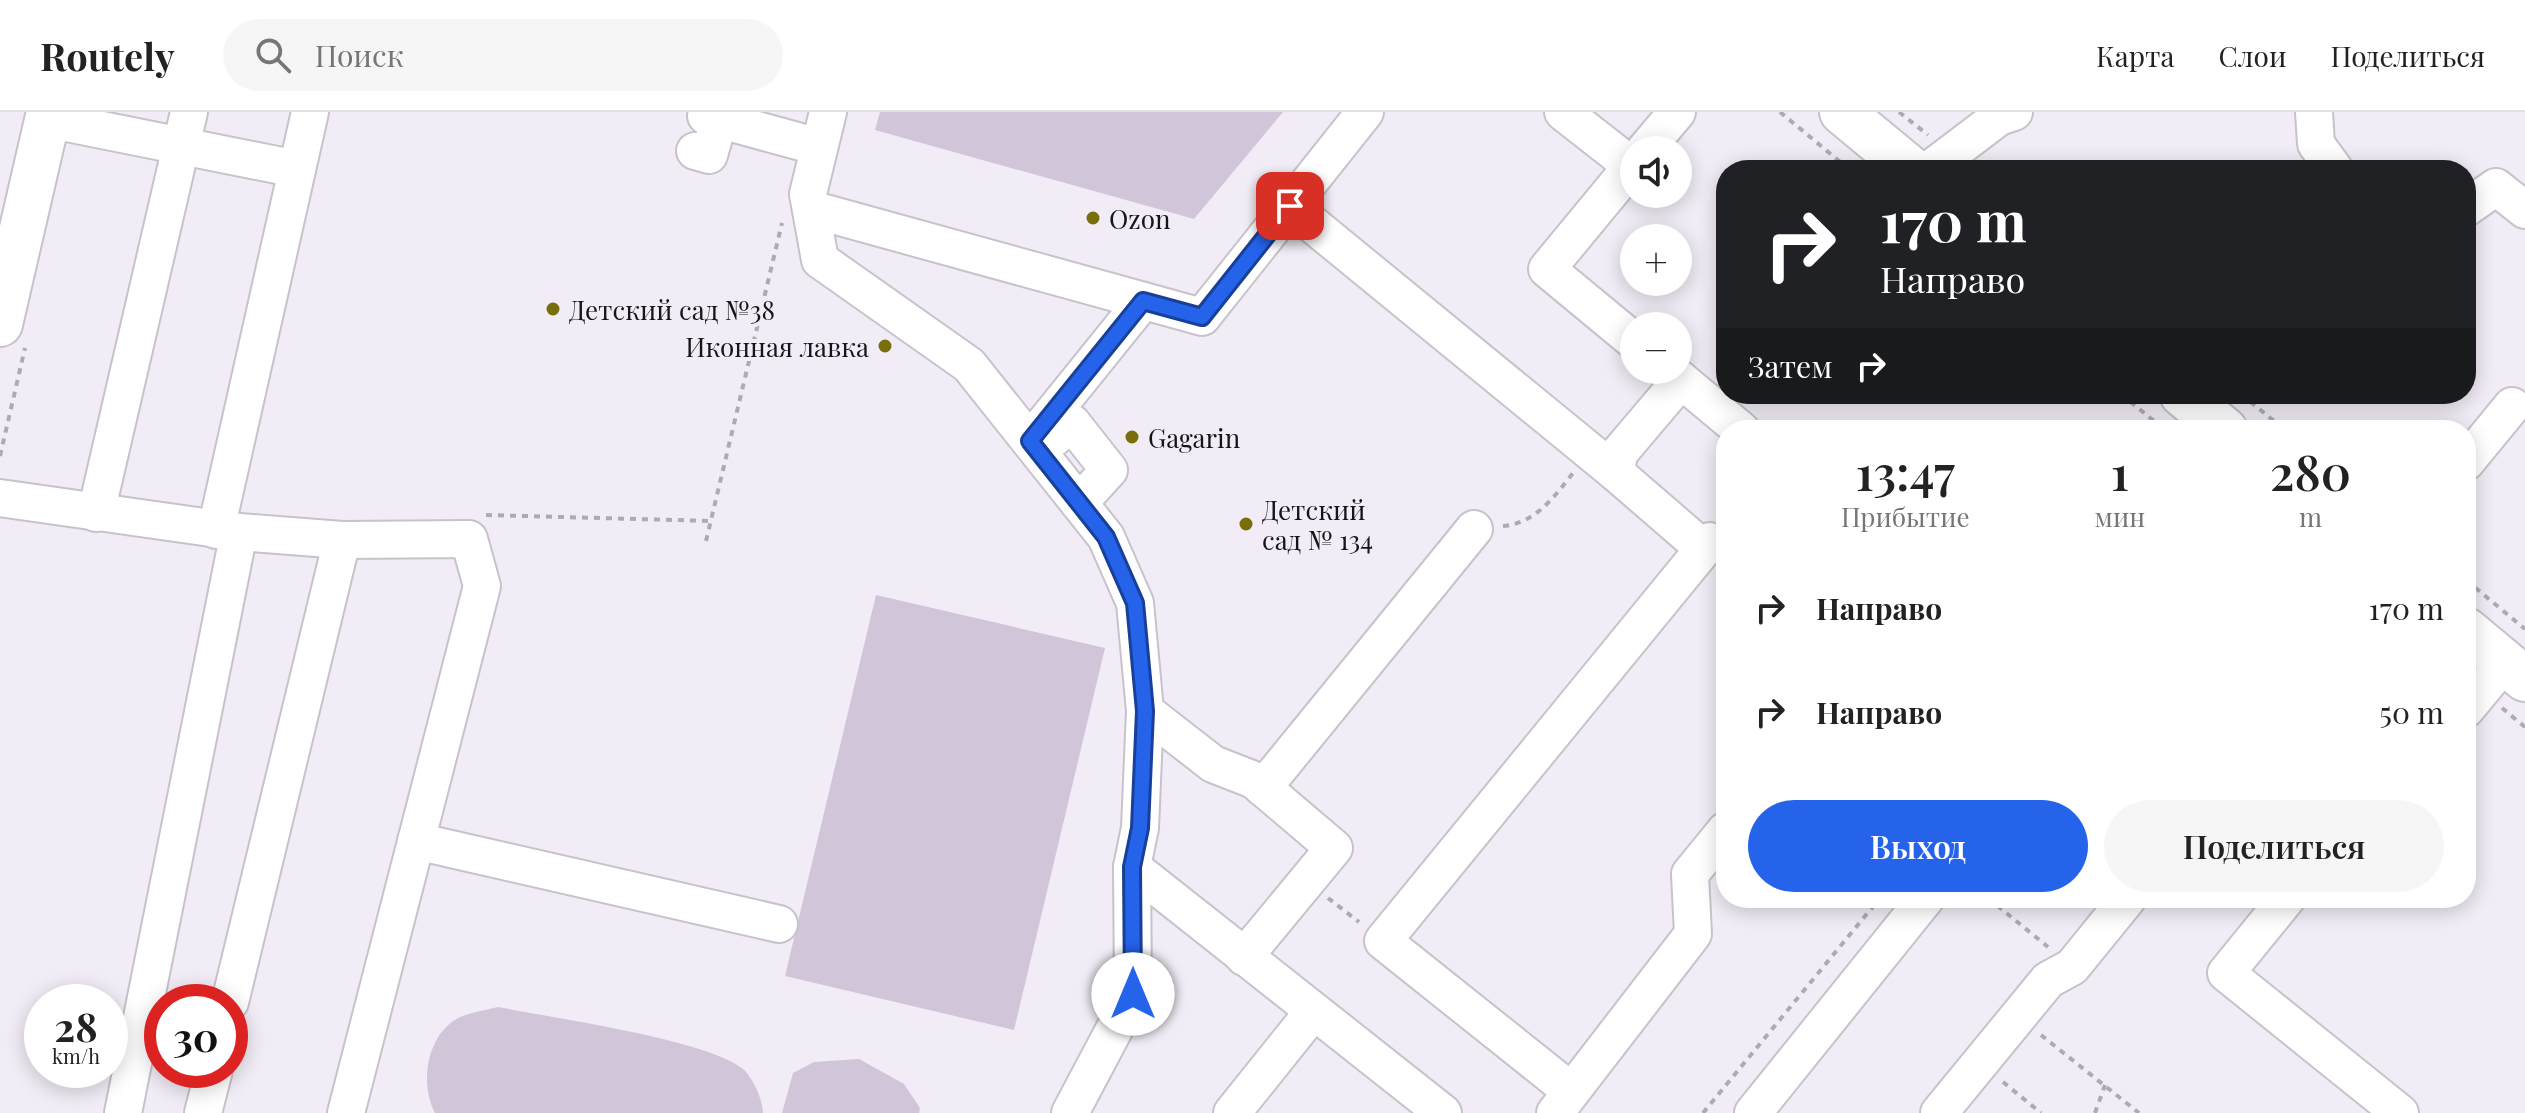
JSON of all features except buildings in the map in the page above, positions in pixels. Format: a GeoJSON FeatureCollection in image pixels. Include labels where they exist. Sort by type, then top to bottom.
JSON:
{"type":"FeatureCollection","features":[{"type":"Feature","properties":{"kind":"main road"},"geometry":{"type":"LineString","coordinates":[[1842,112],[1900,160]]}},
{"type":"Feature","properties":{"kind":"main road"},"geometry":{"type":"LineString","coordinates":[[0,324],[48,116]]}},
{"type":"Feature","properties":{"kind":"main road"},"geometry":{"type":"LineString","coordinates":[[2194,404],[2213,420]]}},
{"type":"Feature","properties":{"kind":"main road"},"geometry":{"type":"LineString","coordinates":[[2476,635],[2518,657]]}},
{"type":"Feature","properties":{"kind":"street"},"geometry":{"type":"LineString","coordinates":[[123,1113],[227,531],[310,112]]}},
{"type":"Feature","properties":{"kind":"street"},"geometry":{"type":"LineString","coordinates":[[797,213],[808,194],[828,112]]}},
{"type":"Feature","properties":{"kind":"street"},"geometry":{"type":"LineString","coordinates":[[797,213],[1202,317],[1365,112]]}},
{"type":"Feature","properties":{"kind":"street"},"geometry":{"type":"LineString","coordinates":[[1563,112],[1620,149]]}},
{"type":"Feature","properties":{"kind":"street"},"geometry":{"type":"LineString","coordinates":[[1657,136],[1677,112]]}},
{"type":"Feature","properties":{"kind":"street"},"geometry":{"type":"LineString","coordinates":[[1942,160],[1999,117],[2014,112]]}},
{"type":"Feature","properties":{"kind":"street"},"geometry":{"type":"LineString","coordinates":[[2314,112],[2316,144],[2328,160]]}},
{"type":"Feature","properties":{"kind":"street"},"geometry":{"type":"LineString","coordinates":[[48,116],[185,129],[297,169]]}},
{"type":"Feature","properties":{"kind":"street"},"geometry":{"type":"LineString","coordinates":[[695,151],[709,155],[713,116],[819,147]]}},
{"type":"Feature","properties":{"kind":"street"},"geometry":{"type":"LineString","coordinates":[[96,513],[185,129]]}},
{"type":"Feature","properties":{"kind":"street"},"geometry":{"type":"LineString","coordinates":[[1620,181],[1547,269],[1620,329]]}},
{"type":"Feature","properties":{"kind":"street"},"geometry":{"type":"LineString","coordinates":[[2476,201],[2496,187],[2525,210]]}},
{"type":"Feature","properties":{"kind":"street"},"geometry":{"type":"LineString","coordinates":[[1290,206],[1602,462],[1715,549],[1383,941],[1563,1102],[1693,934],[1690,874],[1716,842]]}},
{"type":"Feature","properties":{"kind":"street"},"geometry":{"type":"LineString","coordinates":[[797,213],[820,260],[969,365],[1106,537],[1135,603],[1145,711],[1140,828],[1132,867],[1133,994],[1070,1113]]}},
{"type":"Feature","properties":{"kind":"street"},"geometry":{"type":"LineString","coordinates":[[1034,446],[1143,301]]}},
{"type":"Feature","properties":{"kind":"street"},"geometry":{"type":"LineString","coordinates":[[1602,462],[1620,452],[1669,384]]}},
{"type":"Feature","properties":{"kind":"street"},"geometry":{"type":"LineString","coordinates":[[1686,384],[1729,420]]}},
{"type":"Feature","properties":{"kind":"street"},"geometry":{"type":"LineString","coordinates":[[2476,450],[2512,406]]}},
{"type":"Feature","properties":{"kind":"street"},"geometry":{"type":"LineString","coordinates":[[0,498],[227,531],[342,540],[469,539],[482,586],[346,1113]]}},
{"type":"Feature","properties":{"kind":"street"},"geometry":{"type":"LineString","coordinates":[[1263,788],[1474,529]]}},
{"type":"Feature","properties":{"kind":"street"},"geometry":{"type":"LineString","coordinates":[[234,984],[342,540]]}},
{"type":"Feature","properties":{"kind":"street"},"geometry":{"type":"LineString","coordinates":[[2476,699],[2518,657]]}},
{"type":"Feature","properties":{"kind":"street"},"geometry":{"type":"LineString","coordinates":[[1145,711],[1213,764],[1254,780],[1334,848],[1244,957]]}},
{"type":"Feature","properties":{"kind":"street"},"geometry":{"type":"LineString","coordinates":[[416,841],[779,924]]}},
{"type":"Feature","properties":{"kind":"street"},"geometry":{"type":"LineString","coordinates":[[1132,867],[1443,1113]]}},
{"type":"Feature","properties":{"kind":"street"},"geometry":{"type":"LineString","coordinates":[[1753,1113],[1918,908]]}},
{"type":"Feature","properties":{"kind":"street"},"geometry":{"type":"LineString","coordinates":[[1939,1113],[2048,980],[2072,967],[2120,908]]}},
{"type":"Feature","properties":{"kind":"street"},"geometry":{"type":"LineString","coordinates":[[2279,908],[2226,973],[2400,1113]]}},
{"type":"Feature","properties":{"kind":"street"},"geometry":{"type":"LineString","coordinates":[[1232,1113],[1313,1012]]}},
{"type":"Feature","properties":{"kind":"street"},"geometry":{"type":"LineString","coordinates":[[203,1113],[209,1088]]}},
{"type":"Feature","properties":{"kind":"path"},"geometry":{"type":"LineString","coordinates":[[1780,112],[1838,160]]}},
{"type":"Feature","properties":{"kind":"path"},"geometry":{"type":"LineString","coordinates":[[706,541],[797,213]]}},
{"type":"Feature","properties":{"kind":"path"},"geometry":{"type":"LineString","coordinates":[[2133,404],[2153,420]]}},
{"type":"Feature","properties":{"kind":"path"},"geometry":{"type":"LineString","coordinates":[[2253,404],[2273,420]]}},
{"type":"Feature","properties":{"kind":"path"},"geometry":{"type":"LineString","coordinates":[[1474,529],[1515,525],[1546,508],[1602,462]]}},
{"type":"Feature","properties":{"kind":"path"},"geometry":{"type":"LineString","coordinates":[[2476,595],[2518,657]]}},
{"type":"Feature","properties":{"kind":"path"},"geometry":{"type":"LineString","coordinates":[[1307,881],[1383,941]]}},
{"type":"Feature","properties":{"kind":"path"},"geometry":{"type":"LineString","coordinates":[[1703,1113],[1872,908]]}},
{"type":"Feature","properties":{"kind":"path"},"geometry":{"type":"LineString","coordinates":[[2000,908],[2072,967]]}},
{"type":"Feature","properties":{"kind":"path"},"geometry":{"type":"LineString","coordinates":[[2018,1016],[2139,1113]]}},
{"type":"Feature","properties":{"kind":"path"},"geometry":{"type":"LineString","coordinates":[[1980,1063],[2041,1113]]}},
{"type":"Feature","properties":{"kind":"path"},"geometry":{"type":"LineString","coordinates":[[2095,1113],[2105,1085]]}},
{"type":"Feature","properties":{"kind":"shaded area"},"geometry":{"type":"Polygon","coordinates":[[[880,112],[1283,112],[1194,219],[875,130],[880,112]]]}},
{"type":"Feature","properties":{"kind":"shaded area"},"geometry":{"type":"Polygon","coordinates":[[[876,595],[1105,648],[1014,1030],[785,976],[876,595]]]}},
{"type":"Feature","properties":{"kind":"shaded area"},"geometry":{"type":"Polygon","coordinates":[[[498,1007],[663,1039],[724,1058],[743,1069],[750,1078],[763,1113],[435,1113],[430,1101],[427,1074],[433,1046],[449,1024],[460,1017],[498,1007]]]}},
{"type":"Feature","properties":{"kind":"shaded area"},"geometry":{"type":"Polygon","coordinates":[[[859,1059],[904,1084],[920,1108],[919,1113],[782,1113],[793,1073],[814,1062],[859,1059]]]}},
{"type":"Feature","properties":{"kind":"place","name":"Ozon"},"geometry":{"type":"Point","coordinates":[1093,218]}},
{"type":"Feature","properties":{"kind":"place","name":"Детский сад №38"},"geometry":{"type":"Point","coordinates":[553,309]}},
{"type":"Feature","properties":{"kind":"place","name":"Иконная лавка"},"geometry":{"type":"Point","coordinates":[885,346]}},
{"type":"Feature","properties":{"kind":"place","name":"Gagarin"},"geometry":{"type":"Point","coordinates":[1132,437]}},
{"type":"Feature","properties":{"kind":"place","name":"Детский сад № 134"},"geometry":{"type":"Point","coordinates":[1246,524]}},
{"type":"Feature","properties":{"kind":"route"},"geometry":{"type":"LineString","coordinates":[[1133,994],[1132,867],[1140,828],[1145,711],[1135,603],[1106,537],[1030,441],[1143,301],[1202,317],[1290,206]]}}]}
